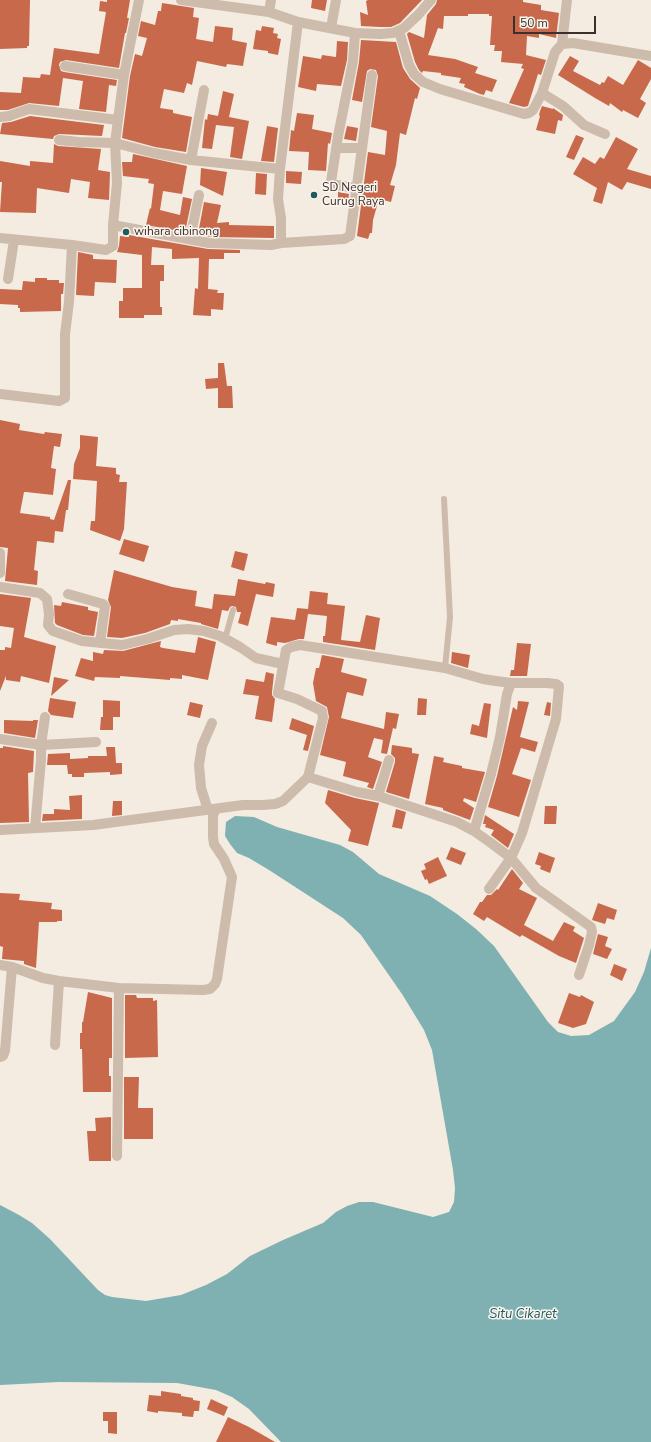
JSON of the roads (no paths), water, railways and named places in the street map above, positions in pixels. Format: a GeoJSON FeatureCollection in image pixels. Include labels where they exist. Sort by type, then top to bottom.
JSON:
{"type":"FeatureCollection","features":[{"type":"Feature","properties":{"kind":"street"},"geometry":{"type":"LineString","coordinates":[[0,238],[106,250],[111,249],[114,243],[113,225],[117,183],[116,143],[118,120],[124,75],[139,0]]}},
{"type":"Feature","properties":{"kind":"street"},"geometry":{"type":"LineString","coordinates":[[181,0],[269,12],[298,22],[355,34],[386,34],[399,31],[418,15],[431,0]]}},
{"type":"Feature","properties":{"kind":"street"},"geometry":{"type":"LineString","coordinates":[[269,12],[271,0]]}},
{"type":"Feature","properties":{"kind":"street"},"geometry":{"type":"LineString","coordinates":[[331,28],[336,0]]}},
{"type":"Feature","properties":{"kind":"street"},"geometry":{"type":"LineString","coordinates":[[399,31],[409,65],[414,74],[423,82],[440,89],[524,114],[533,110],[542,93],[555,52],[562,44],[567,0]]}},
{"type":"Feature","properties":{"kind":"street"},"geometry":{"type":"LineString","coordinates":[[281,243],[281,218],[278,199],[280,169],[298,22]]}},
{"type":"Feature","properties":{"kind":"street"},"geometry":{"type":"LineString","coordinates":[[355,34],[353,61],[331,182],[333,184],[355,188]]}},
{"type":"Feature","properties":{"kind":"street"},"geometry":{"type":"LineString","coordinates":[[562,44],[573,44],[651,56]]}},
{"type":"Feature","properties":{"kind":"street"},"geometry":{"type":"LineString","coordinates":[[65,66],[124,75]]}},
{"type":"Feature","properties":{"kind":"street"},"geometry":{"type":"LineString","coordinates":[[113,225],[209,243],[271,246],[281,243],[344,239],[350,236],[355,188],[372,75]]}},
{"type":"Feature","properties":{"kind":"street"},"geometry":{"type":"LineString","coordinates":[[191,160],[204,90]]}},
{"type":"Feature","properties":{"kind":"street"},"geometry":{"type":"LineString","coordinates":[[542,93],[563,106],[584,125],[605,134]]}},
{"type":"Feature","properties":{"kind":"street"},"geometry":{"type":"LineString","coordinates":[[0,117],[9,116],[29,109],[118,120]]}},
{"type":"Feature","properties":{"kind":"street"},"geometry":{"type":"LineString","coordinates":[[59,140],[116,143],[154,153],[191,160],[280,169]]}},
{"type":"Feature","properties":{"kind":"street"},"geometry":{"type":"LineString","coordinates":[[336,148],[361,148]]}},
{"type":"Feature","properties":{"kind":"street"},"geometry":{"type":"LineString","coordinates":[[190,239],[199,195]]}},
{"type":"Feature","properties":{"kind":"street"},"geometry":{"type":"LineString","coordinates":[[8,279],[14,240]]}},
{"type":"Feature","properties":{"kind":"street"},"geometry":{"type":"LineString","coordinates":[[0,394],[59,401],[65,398],[65,334],[69,302],[72,245]]}},
{"type":"Feature","properties":{"kind":"street"},"geometry":{"type":"LineString","coordinates":[[0,554],[0,573]]}},
{"type":"Feature","properties":{"kind":"street"},"geometry":{"type":"LineString","coordinates":[[0,587],[40,592],[47,599],[49,614],[48,625],[53,631],[82,641],[122,645],[174,630],[188,629],[204,631],[225,639],[256,658],[283,664]]}},
{"type":"Feature","properties":{"kind":"street"},"geometry":{"type":"LineString","coordinates":[[68,594],[103,604],[105,606],[100,643]]}},
{"type":"Feature","properties":{"kind":"street"},"geometry":{"type":"LineString","coordinates":[[0,830],[93,825],[243,805],[276,804],[283,801],[308,778],[323,714],[322,711],[305,703],[278,693],[286,650],[291,646],[300,645],[445,668],[483,679],[511,683],[556,684],[559,686],[560,691],[556,718],[522,833],[511,858],[489,889]]}},
{"type":"Feature","properties":{"kind":"street"},"geometry":{"type":"LineString","coordinates":[[474,831],[491,774],[500,737],[507,694],[511,683]]}},
{"type":"Feature","properties":{"kind":"street"},"geometry":{"type":"LineString","coordinates":[[35,828],[41,745],[45,718]]}},
{"type":"Feature","properties":{"kind":"street"},"geometry":{"type":"LineString","coordinates":[[0,965],[12,967],[43,978],[119,988],[203,990],[210,989],[215,984],[217,980],[232,877],[224,859],[214,844],[212,837],[212,809],[201,788],[199,765],[202,746],[212,723]]}},
{"type":"Feature","properties":{"kind":"street"},"geometry":{"type":"LineString","coordinates":[[0,739],[41,745],[96,742]]}},
{"type":"Feature","properties":{"kind":"street"},"geometry":{"type":"LineString","coordinates":[[378,796],[389,760]]}},
{"type":"Feature","properties":{"kind":"street"},"geometry":{"type":"LineString","coordinates":[[308,778],[378,796],[457,822],[474,831],[511,858],[536,888],[591,927],[592,932],[589,945],[579,976]]}},
{"type":"Feature","properties":{"kind":"street"},"geometry":{"type":"LineString","coordinates":[[0,1057],[3,1056],[5,1051],[12,967]]}},
{"type":"Feature","properties":{"kind":"street"},"geometry":{"type":"LineString","coordinates":[[54,1045],[59,981]]}},
{"type":"Feature","properties":{"kind":"street"},"geometry":{"type":"LineString","coordinates":[[117,1156],[119,988]]}},
{"type":"Feature","properties":{"kind":"lane"},"geometry":{"type":"LineString","coordinates":[[444,499],[450,611],[449,641],[445,668]]}},
{"type":"Feature","properties":{"kind":"lane"},"geometry":{"type":"LineString","coordinates":[[225,639],[233,610]]}},
{"type":"Feature","properties":{"kind":"water","name":"Situ Cikaret"},"geometry":{"type":"Polygon","coordinates":[[[235,816],[254,817],[277,827],[340,845],[353,852],[379,874],[430,896],[457,914],[494,946],[548,1022],[558,1032],[571,1036],[589,1035],[614,1021],[635,992],[644,972],[651,948],[651,1442],[281,1442],[249,1409],[232,1397],[216,1390],[177,1383],[59,1382],[0,1385],[0,1205],[32,1223],[50,1239],[98,1290],[105,1295],[146,1301],[181,1295],[206,1285],[227,1274],[250,1256],[323,1223],[336,1212],[359,1202],[373,1202],[433,1217],[449,1212],[454,1202],[455,1188],[453,1170],[432,1050],[424,1030],[402,994],[361,935],[343,918],[269,870],[249,858],[237,853],[225,836],[226,822],[235,816]]]}},
{"type":"Feature","properties":{"kind":"place","name":"SD Negeri Curug Raya"},"geometry":{"type":"Point","coordinates":[314,195]}},
{"type":"Feature","properties":{"kind":"place","name":"wihara cibinong"},"geometry":{"type":"Point","coordinates":[126,232]}}]}
